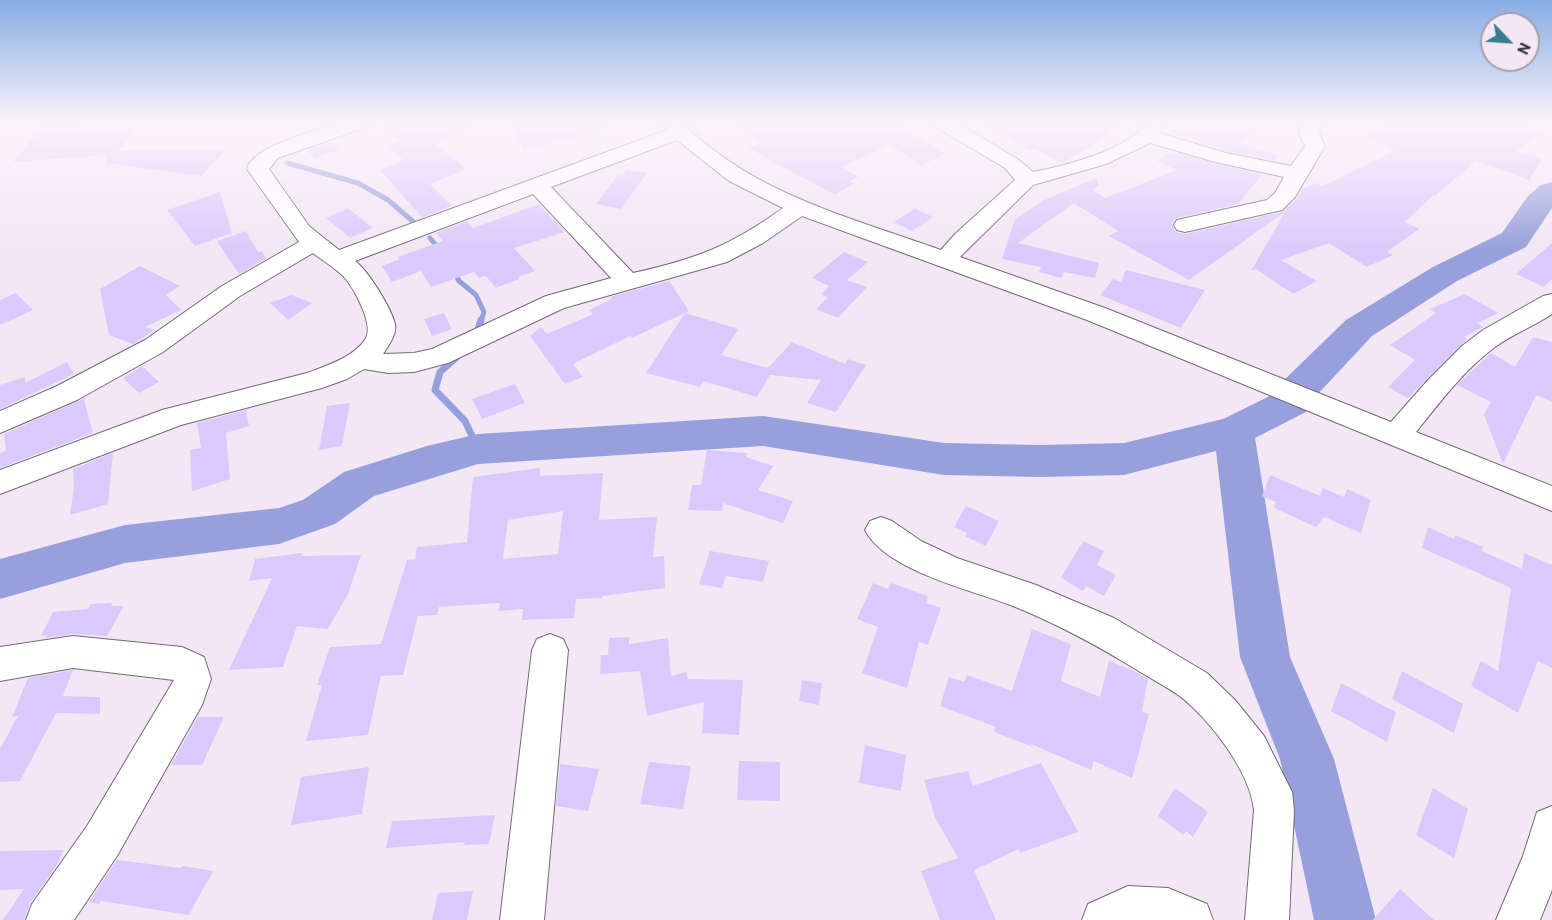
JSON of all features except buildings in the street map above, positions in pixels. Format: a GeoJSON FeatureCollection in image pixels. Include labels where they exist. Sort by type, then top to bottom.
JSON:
{"type":"FeatureCollection","features":[{"type":"Feature","properties":{"kind":"street"},"geometry":{"type":"LineString","coordinates":[[0,482],[172,417],[312,381],[337,372],[360,359],[374,347],[381,335],[382,324],[361,281],[338,259],[314,243],[291,217],[258,169],[259,165]]}},
{"type":"Feature","properties":{"kind":"street"},"geometry":{"type":"LineString","coordinates":[[338,259],[538,186],[587,165]]}},
{"type":"Feature","properties":{"kind":"street"},"geometry":{"type":"LineString","coordinates":[[723,165],[737,176],[799,207],[1096,314],[1552,499]]}},
{"type":"Feature","properties":{"kind":"street"},"geometry":{"type":"LineString","coordinates":[[1013,165],[1022,172],[1026,180]]}},
{"type":"Feature","properties":{"kind":"street"},"geometry":{"type":"LineString","coordinates":[[946,259],[963,239],[1026,180],[1083,165]]}},
{"type":"Feature","properties":{"kind":"street"},"geometry":{"type":"LineString","coordinates":[[1256,165],[1291,172],[1298,171]]}},
{"type":"Feature","properties":{"kind":"street"},"geometry":{"type":"LineString","coordinates":[[1185,225],[1274,205],[1284,197],[1302,165]]}},
{"type":"Feature","properties":{"kind":"street"},"geometry":{"type":"LineString","coordinates":[[538,186],[627,281]]}},
{"type":"Feature","properties":{"kind":"street"},"geometry":{"type":"LineString","coordinates":[[360,359],[379,364],[405,365],[440,356],[474,342],[540,307],[577,294],[706,262],[739,248],[799,207]]}},
{"type":"Feature","properties":{"kind":"street"},"geometry":{"type":"LineString","coordinates":[[0,423],[67,393],[154,346],[231,291],[314,243]]}},
{"type":"Feature","properties":{"kind":"street"},"geometry":{"type":"LineString","coordinates":[[1396,436],[1440,382],[1467,357],[1486,341],[1552,302]]}},
{"type":"Feature","properties":{"kind":"street"},"geometry":{"type":"LineString","coordinates":[[881,530],[909,551],[947,569],[1024,595],[1102,629],[1194,685],[1222,713],[1250,749],[1272,792],[1274,810],[1267,920]]}},
{"type":"Feature","properties":{"kind":"street"},"geometry":{"type":"LineString","coordinates":[[522,920],[550,650]]}},
{"type":"Feature","properties":{"kind":"street"},"geometry":{"type":"LineString","coordinates":[[0,664],[73,652],[182,664],[190,669],[193,679],[189,693],[102,841],[48,920]]}},
{"type":"Feature","properties":{"kind":"street"},"geometry":{"type":"LineString","coordinates":[[1518,920],[1544,857],[1552,827]]}},
{"type":"Feature","properties":{"kind":"street"},"geometry":{"type":"LineString","coordinates":[[1104,920],[1128,908],[1168,910],[1191,920]]}},
{"type":"Feature","properties":{"kind":"waterway"},"geometry":{"type":"LineString","coordinates":[[294,165],[358,183],[388,200],[416,224]]}},
{"type":"Feature","properties":{"kind":"waterway"},"geometry":{"type":"LineString","coordinates":[[1234,431],[1294,401],[1298,390],[1359,328],[1445,274],[1514,240],[1539,203],[1552,191]]}},
{"type":"Feature","properties":{"kind":"waterway"},"geometry":{"type":"LineString","coordinates":[[430,238],[440,250]]}},
{"type":"Feature","properties":{"kind":"waterway"},"geometry":{"type":"LineString","coordinates":[[454,272],[459,281],[476,295],[484,312],[481,321]]}},
{"type":"Feature","properties":{"kind":"waterway"},"geometry":{"type":"LineString","coordinates":[[476,336],[481,320]]}},
{"type":"Feature","properties":{"kind":"waterway"},"geometry":{"type":"LineString","coordinates":[[457,357],[440,372],[435,390],[465,421],[478,449]]}},
{"type":"Feature","properties":{"kind":"waterway"},"geometry":{"type":"LineString","coordinates":[[0,579],[125,544],[279,526],[319,512],[359,484],[427,462],[478,449],[763,431],[944,459],[1040,461],[1124,459],[1234,431]]}},
{"type":"Feature","properties":{"kind":"waterway"},"geometry":{"type":"LineString","coordinates":[[1234,431],[1265,657],[1307,759],[1345,920]]}}]}
